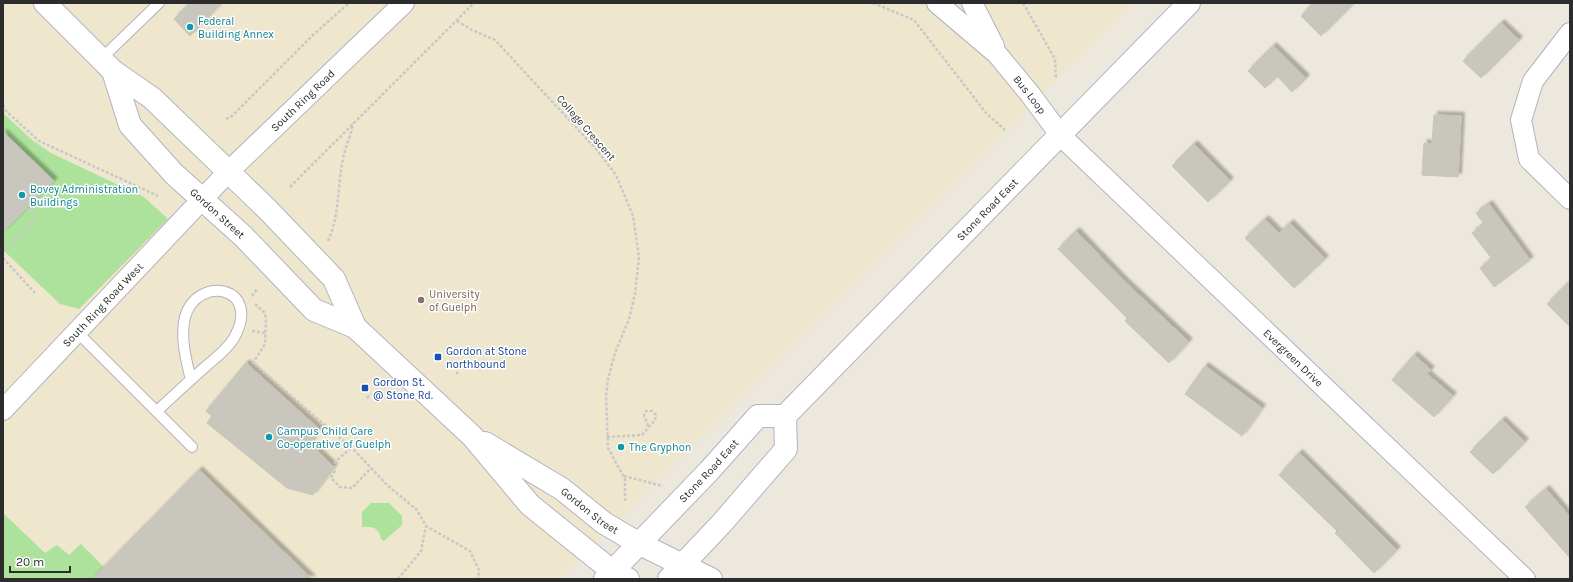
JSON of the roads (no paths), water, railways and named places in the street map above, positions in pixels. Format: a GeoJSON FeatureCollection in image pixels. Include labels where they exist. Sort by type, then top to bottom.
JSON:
{"type":"FeatureCollection","features":[{"type":"Feature","properties":{"kind":"main road","name":"Gordon Street"},"geometry":{"type":"LineString","coordinates":[[45,3],[107,65],[152,98],[268,210],[334,279],[355,327]]}},
{"type":"Feature","properties":{"kind":"main road","name":"Stone Road East"},"geometry":{"type":"LineString","coordinates":[[615,576],[638,543],[709,471],[758,416],[785,416],[900,296],[1061,136],[1190,3]]}},
{"type":"Feature","properties":{"kind":"main road","name":"Gordon Street"},"geometry":{"type":"LineString","coordinates":[[107,65],[130,125],[174,174],[243,236],[314,310],[355,327],[472,436],[530,505],[615,576]]}},
{"type":"Feature","properties":{"kind":"main road"},"geometry":{"type":"LineString","coordinates":[[676,572],[786,449],[785,416]]}},
{"type":"Feature","properties":{"kind":"main road","name":"Gordon Street"},"geometry":{"type":"LineString","coordinates":[[472,436],[562,489],[604,523],[638,543],[676,572],[711,579]]}},
{"type":"Feature","properties":{"kind":"street","name":"South Ring Road"},"geometry":{"type":"LineString","coordinates":[[202,199],[228,172],[404,3]]}},
{"type":"Feature","properties":{"kind":"street","name":"Bus Loop"},"geometry":{"type":"LineString","coordinates":[[936,3],[997,54],[1030,94],[1061,136]]}},
{"type":"Feature","properties":{"kind":"street","name":"Bus Loop"},"geometry":{"type":"LineString","coordinates":[[972,3],[997,54]]}},
{"type":"Feature","properties":{"kind":"street"},"geometry":{"type":"LineString","coordinates":[[1570,33],[1533,81],[1521,120],[1529,159],[1570,199]]}},
{"type":"Feature","properties":{"kind":"street","name":"Evergreen Drive"},"geometry":{"type":"LineString","coordinates":[[1061,136],[1525,579]]}},
{"type":"Feature","properties":{"kind":"street","name":"South Ring Road West"},"geometry":{"type":"LineString","coordinates":[[3,410],[202,199]]}},
{"type":"Feature","properties":{"kind":"lane"},"geometry":{"type":"LineString","coordinates":[[107,65],[159,3]]}},
{"type":"Feature","properties":{"kind":"lane"},"geometry":{"type":"LineString","coordinates":[[156,411],[191,380],[222,352],[231,342],[238,329],[240,316],[239,304],[234,296],[229,292],[219,290],[203,295],[195,301],[187,312],[183,339],[191,380]]}},
{"type":"Feature","properties":{"kind":"lane"},"geometry":{"type":"LineString","coordinates":[[77,332],[192,447]]}},
{"type":"Feature","properties":{"kind":"place","name":"Federal Building Annex"},"geometry":{"type":"Point","coordinates":[190,27]}},
{"type":"Feature","properties":{"kind":"place","name":"Bovey Administration Buildings"},"geometry":{"type":"Point","coordinates":[22,195]}},
{"type":"Feature","properties":{"kind":"place","name":"University of Guelph"},"geometry":{"type":"Point","coordinates":[421,300]}},
{"type":"Feature","properties":{"kind":"place","name":"Gordon at Stone northbound"},"geometry":{"type":"Point","coordinates":[438,357]}},
{"type":"Feature","properties":{"kind":"place","name":"Gordon St. @ Stone Rd."},"geometry":{"type":"Point","coordinates":[365,388]}},
{"type":"Feature","properties":{"kind":"place","name":"Campus Child Care Co-operative of Guelph"},"geometry":{"type":"Point","coordinates":[269,437]}},
{"type":"Feature","properties":{"kind":"place","name":"The Gryphon"},"geometry":{"type":"Point","coordinates":[621,447]}}]}
